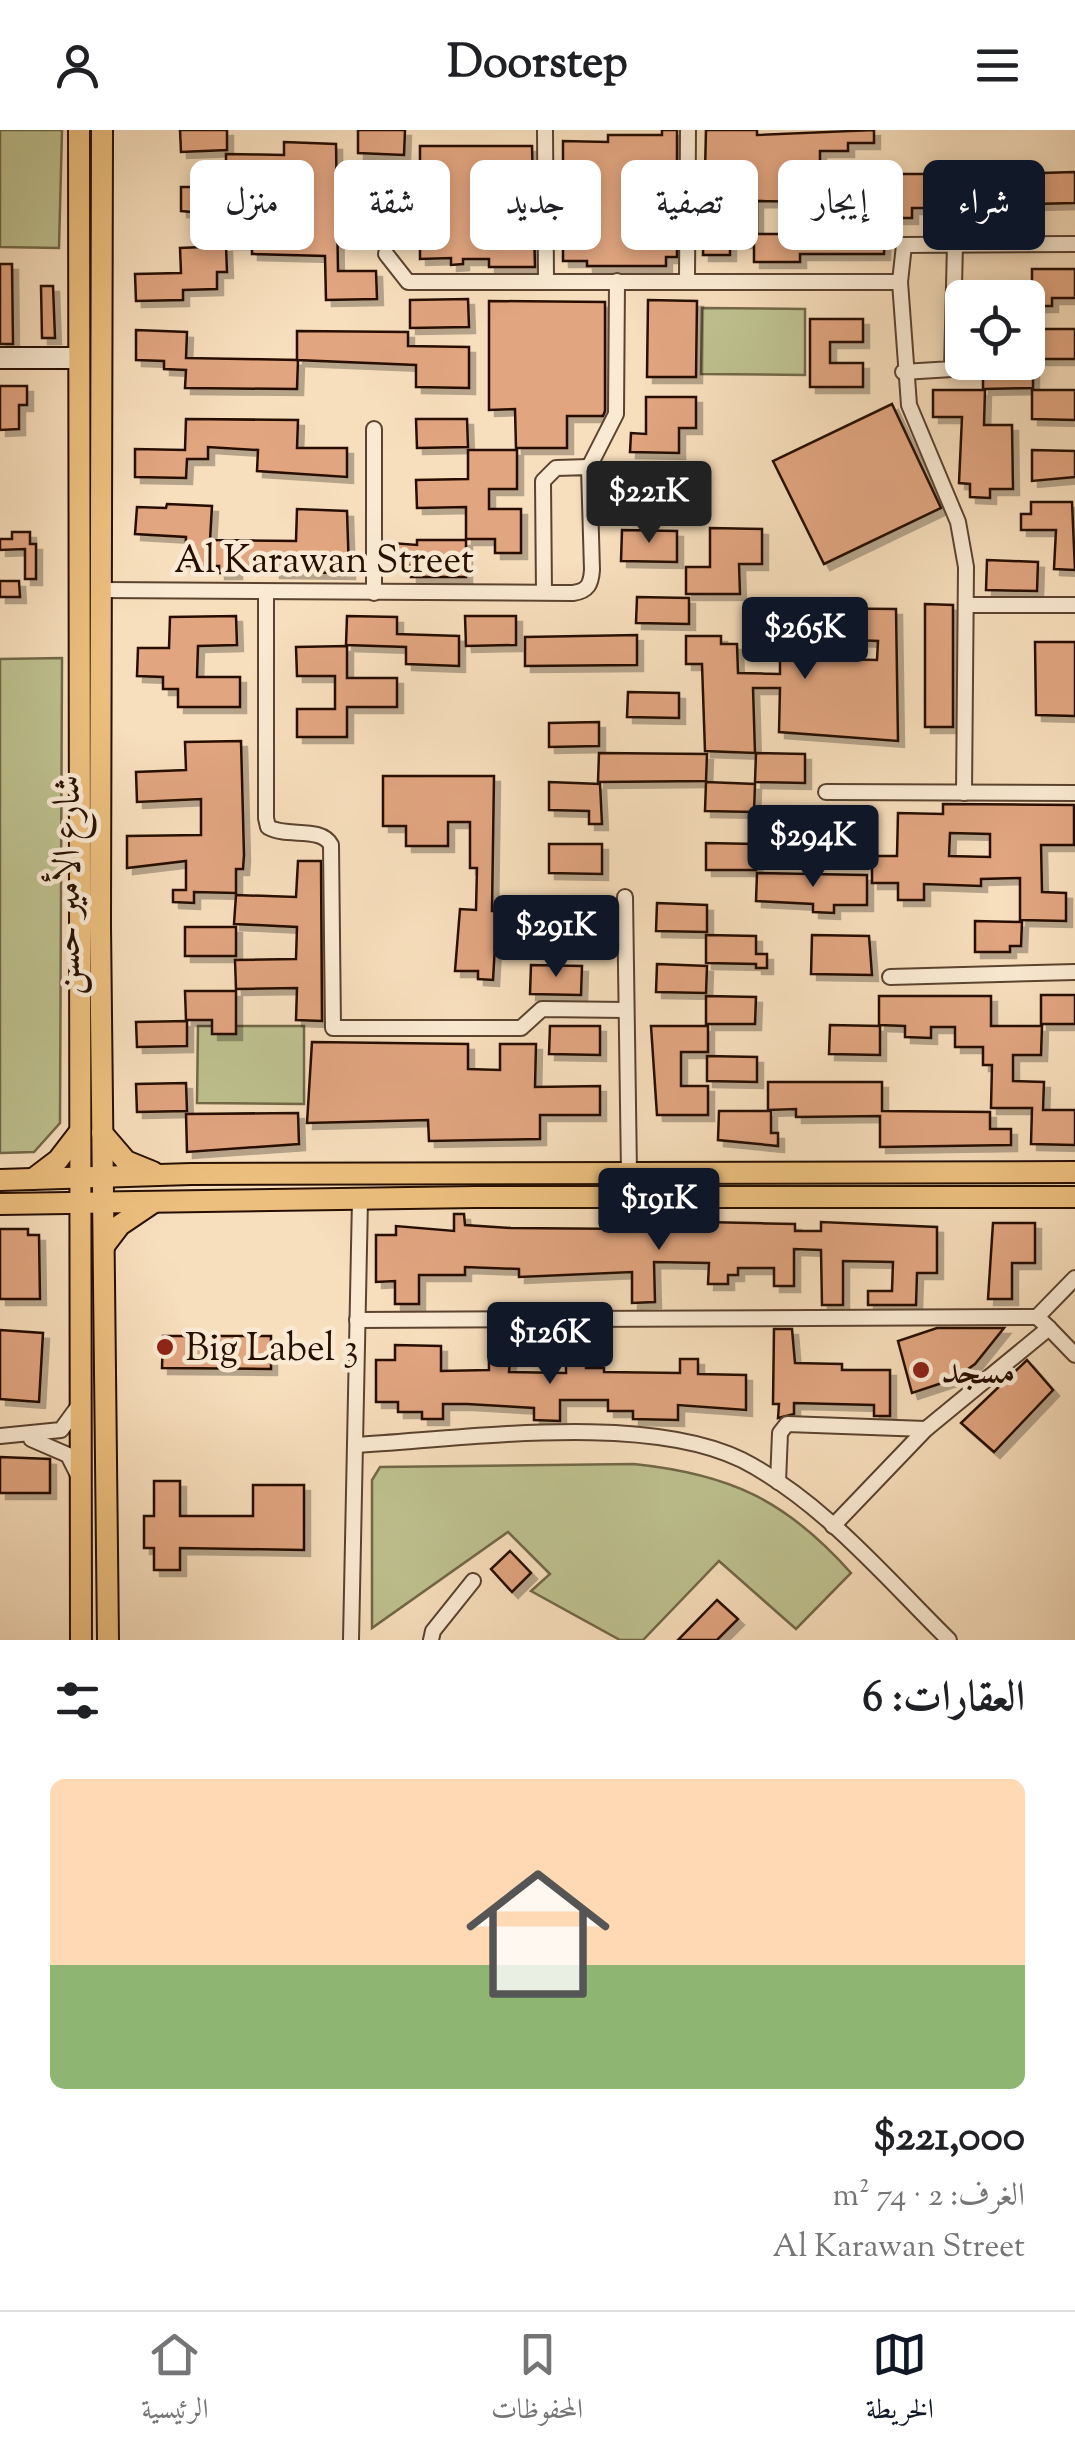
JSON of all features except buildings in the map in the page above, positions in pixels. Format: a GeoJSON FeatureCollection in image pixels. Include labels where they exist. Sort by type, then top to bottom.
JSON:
{"type":"FeatureCollection","features":[{"type":"Feature","properties":{"kind":"main road","name":"شارع الأمير حسن"},"geometry":{"type":"LineString","coordinates":[[79,130],[82,1640]]}},
{"type":"Feature","properties":{"kind":"main road","name":"شارع الأمير حسن"},"geometry":{"type":"LineString","coordinates":[[102,130],[100,735],[108,1640]]}},
{"type":"Feature","properties":{"kind":"main road"},"geometry":{"type":"LineString","coordinates":[[79,198],[103,197]]}},
{"type":"Feature","properties":{"kind":"main road"},"geometry":{"type":"LineString","coordinates":[[78,735],[100,735]]}},
{"type":"Feature","properties":{"kind":"main road"},"geometry":{"type":"LineString","coordinates":[[102,1133],[126,1161],[160,1174]]}},
{"type":"Feature","properties":{"kind":"main road"},"geometry":{"type":"LineString","coordinates":[[33,1179],[58,1160],[78,1134]]}},
{"type":"Feature","properties":{"kind":"main road"},"geometry":{"type":"LineString","coordinates":[[920,1198],[921,1172]]}},
{"type":"Feature","properties":{"kind":"main road"},"geometry":{"type":"LineString","coordinates":[[0,1180],[160,1174],[1075,1172]]}},
{"type":"Feature","properties":{"kind":"main road"},"geometry":{"type":"LineString","coordinates":[[476,1173],[476,1197]]}},
{"type":"Feature","properties":{"kind":"main road"},"geometry":{"type":"LineString","coordinates":[[0,1204],[476,1197],[1072,1200]]}},
{"type":"Feature","properties":{"kind":"main road"},"geometry":{"type":"LineString","coordinates":[[104,1246],[120,1225],[156,1201]]}},
{"type":"Feature","properties":{"kind":"main road"},"geometry":{"type":"LineString","coordinates":[[32,1202],[60,1216],[81,1242]]}},
{"type":"Feature","properties":{"kind":"street"},"geometry":{"type":"LineString","coordinates":[[545,130],[546,280]]}},
{"type":"Feature","properties":{"kind":"street"},"geometry":{"type":"LineString","coordinates":[[687,280],[688,130]]}},
{"type":"Feature","properties":{"kind":"street"},"geometry":{"type":"LineString","coordinates":[[1045,244],[1075,244]]}},
{"type":"Feature","properties":{"kind":"street"},"geometry":{"type":"LineString","coordinates":[[923,245],[902,246],[904,372],[909,405],[958,522],[968,605],[964,793]]}},
{"type":"Feature","properties":{"kind":"street"},"geometry":{"type":"LineString","coordinates":[[904,372],[952,369],[956,250]]}},
{"type":"Feature","properties":{"kind":"street"},"geometry":{"type":"LineString","coordinates":[[386,254],[408,282],[900,282]]}},
{"type":"Feature","properties":{"kind":"street"},"geometry":{"type":"LineString","coordinates":[[544,592],[543,481],[556,468],[589,467],[616,414],[618,281]]}},
{"type":"Feature","properties":{"kind":"street"},"geometry":{"type":"LineString","coordinates":[[0,358],[79,358]]}},
{"type":"Feature","properties":{"kind":"street"},"geometry":{"type":"LineString","coordinates":[[374,430],[374,593]]}},
{"type":"Feature","properties":{"kind":"street","name":"Al Karawan Street"},"geometry":{"type":"LineString","coordinates":[[103,590],[582,592],[590,584],[589,467]]}},
{"type":"Feature","properties":{"kind":"street"},"geometry":{"type":"LineString","coordinates":[[266,592],[266,818],[268,827],[279,834],[318,835],[331,846],[333,1028],[521,1028],[542,1009],[626,1010]]}},
{"type":"Feature","properties":{"kind":"street"},"geometry":{"type":"LineString","coordinates":[[968,605],[1075,606]]}},
{"type":"Feature","properties":{"kind":"street"},"geometry":{"type":"LineString","coordinates":[[826,792],[1075,793]]}},
{"type":"Feature","properties":{"kind":"street"},"geometry":{"type":"LineString","coordinates":[[625,897],[629,1173]]}},
{"type":"Feature","properties":{"kind":"street"},"geometry":{"type":"LineString","coordinates":[[890,977],[1075,972]]}},
{"type":"Feature","properties":{"kind":"street"},"geometry":{"type":"LineString","coordinates":[[352,1640],[360,1199]]}},
{"type":"Feature","properties":{"kind":"street"},"geometry":{"type":"LineString","coordinates":[[832,1526],[926,1430],[1043,1322],[1071,1283],[1075,1261]]}},
{"type":"Feature","properties":{"kind":"street"},"geometry":{"type":"LineString","coordinates":[[357,1320],[1043,1322],[1075,1354]]}},
{"type":"Feature","properties":{"kind":"street"},"geometry":{"type":"LineString","coordinates":[[0,1436],[26,1437],[60,1430],[81,1402]]}},
{"type":"Feature","properties":{"kind":"street"},"geometry":{"type":"LineString","coordinates":[[778,1482],[780,1433],[787,1424],[926,1430]]}},
{"type":"Feature","properties":{"kind":"street"},"geometry":{"type":"LineString","coordinates":[[355,1445],[638,1435],[714,1449],[778,1482],[832,1526],[949,1640]]}},
{"type":"Feature","properties":{"kind":"street"},"geometry":{"type":"LineString","coordinates":[[26,1437],[68,1455],[81,1482]]}},
{"type":"Feature","properties":{"kind":"street"},"geometry":{"type":"LineString","coordinates":[[431,1640],[432,1632],[473,1580]]}},
{"type":"Feature","properties":{"kind":"green space"},"geometry":{"type":"Polygon","coordinates":[[[0,130],[62,130],[59,248],[0,247],[0,130]]]}},
{"type":"Feature","properties":{"kind":"green space"},"geometry":{"type":"Polygon","coordinates":[[[702,308],[805,309],[805,375],[701,374],[702,308]]]}},
{"type":"Feature","properties":{"kind":"green space"},"geometry":{"type":"Polygon","coordinates":[[[62,658],[60,1123],[34,1152],[0,1153],[0,659],[62,658]]]}},
{"type":"Feature","properties":{"kind":"green space"},"geometry":{"type":"Polygon","coordinates":[[[198,1026],[304,1026],[304,1104],[197,1103],[198,1026]]]}},
{"type":"Feature","properties":{"kind":"green space"},"geometry":{"type":"Polygon","coordinates":[[[634,1464],[699,1475],[754,1495],[803,1527],[851,1573],[796,1629],[719,1561],[643,1640],[620,1640],[531,1591],[550,1574],[508,1532],[372,1628],[372,1480],[380,1467],[634,1464]]]}},
{"type":"Feature","properties":{"kind":"place","name":"Big Label 3"},"geometry":{"type":"Point","coordinates":[165,1347]}},
{"type":"Feature","properties":{"kind":"place","name":"مسجد"},"geometry":{"type":"Point","coordinates":[921,1370]}}]}
